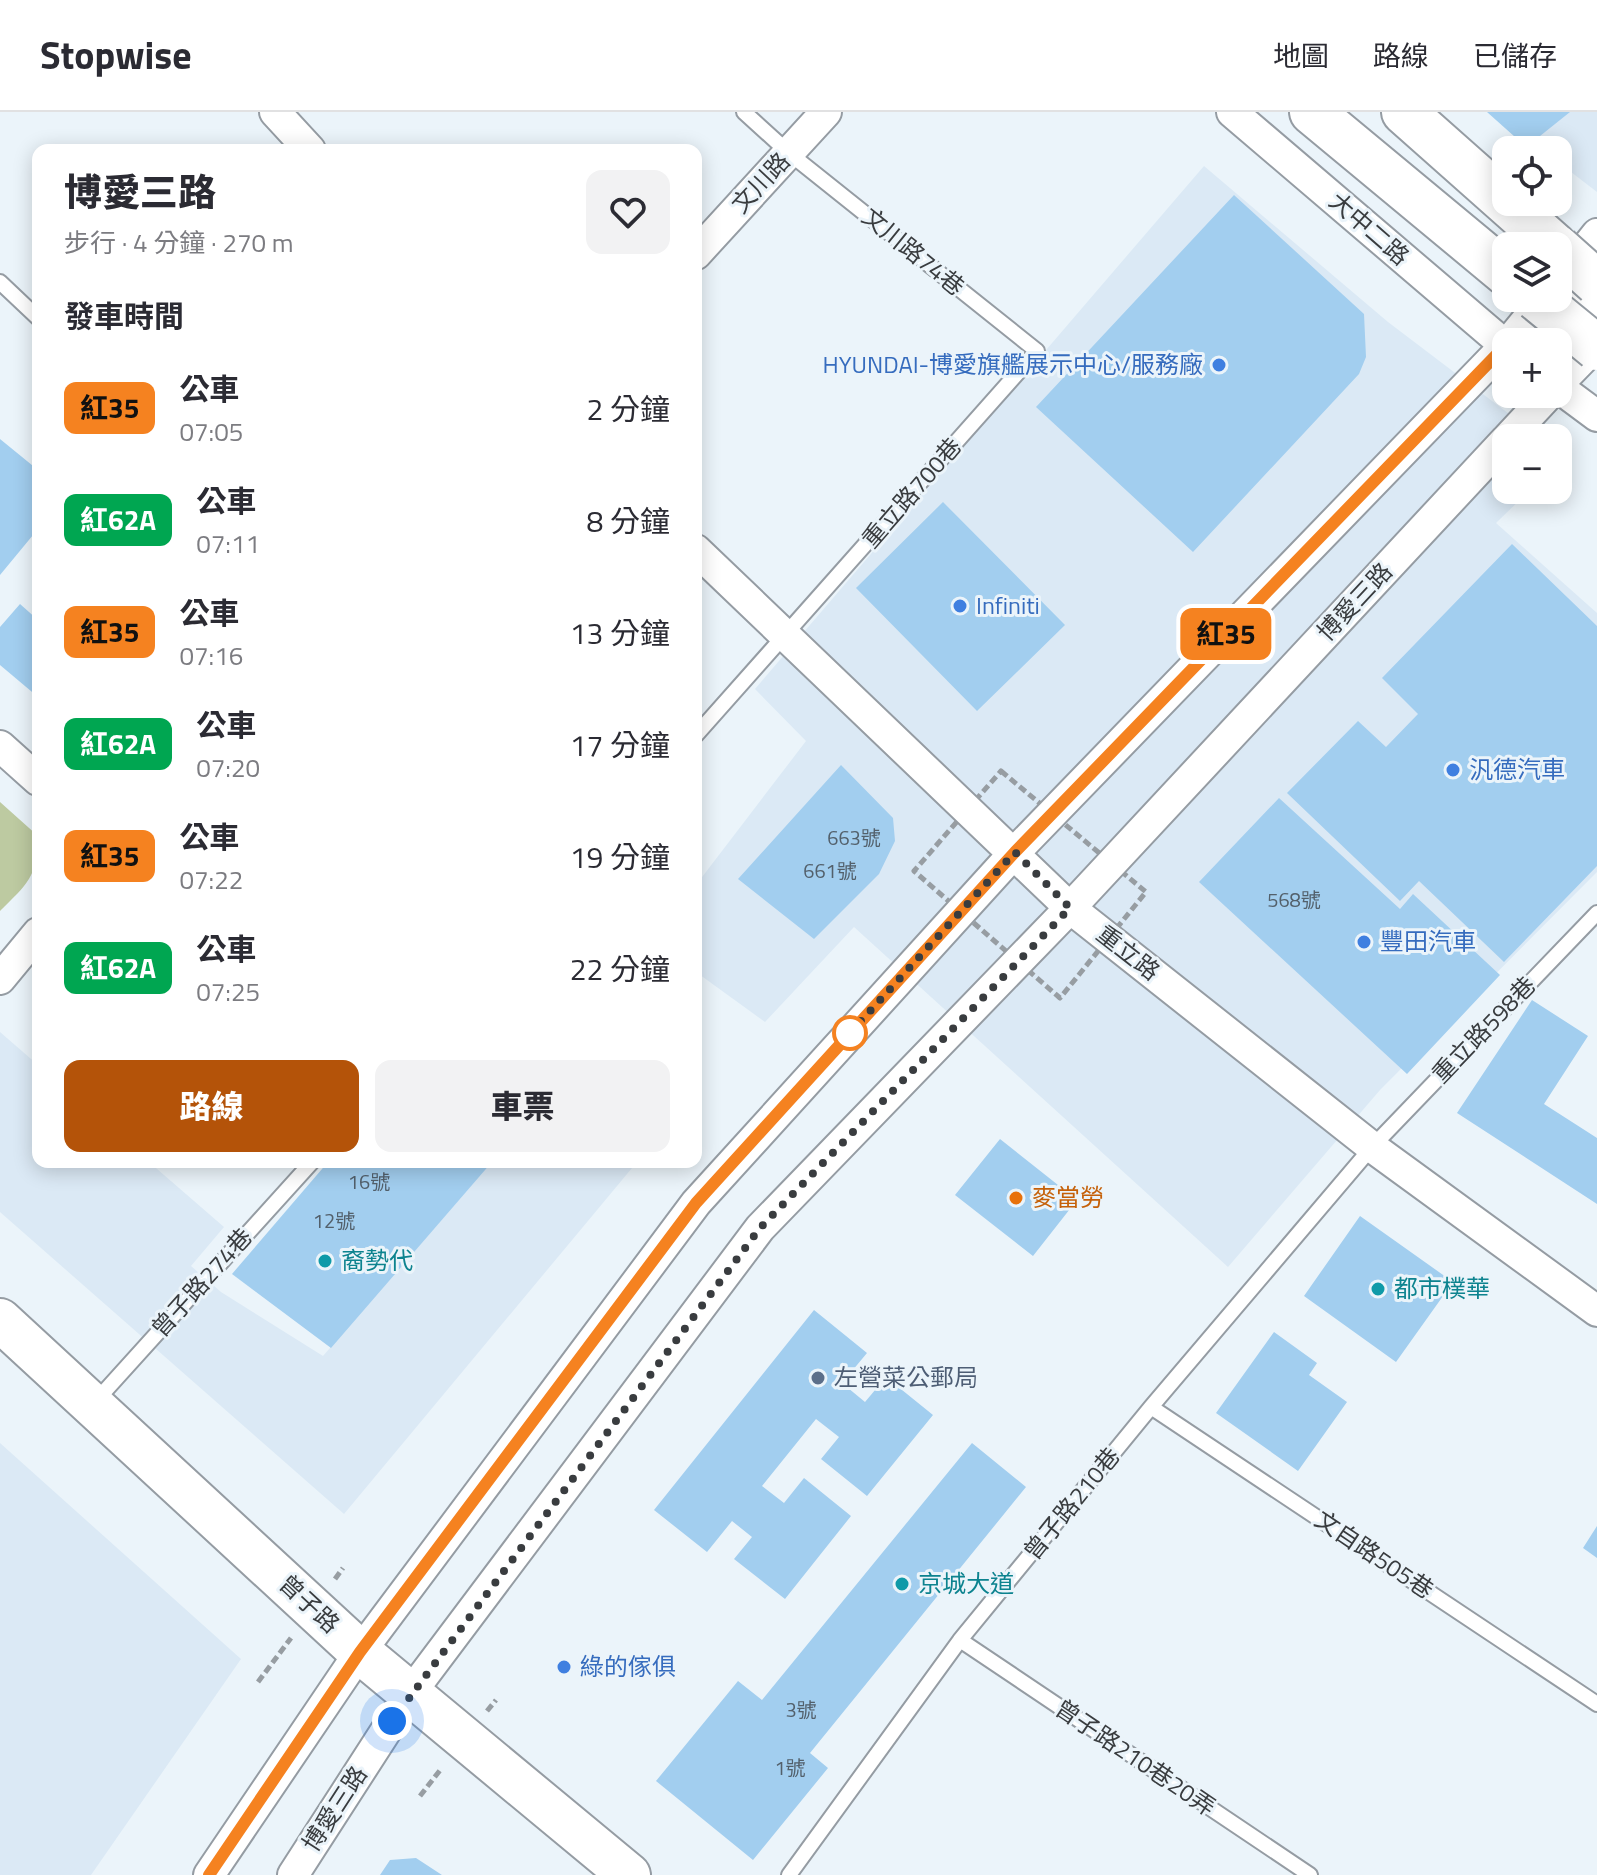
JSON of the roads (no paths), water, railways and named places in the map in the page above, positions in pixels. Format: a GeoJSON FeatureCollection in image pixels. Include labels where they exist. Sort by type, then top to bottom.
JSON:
{"type":"FeatureCollection","features":[{"type":"Feature","properties":{"kind":"highway"},"geometry":{"type":"LineString","coordinates":[[1312,112],[1492,261]]}},
{"type":"Feature","properties":{"kind":"highway"},"geometry":{"type":"LineString","coordinates":[[1406,112],[1581,254]]}},
{"type":"Feature","properties":{"kind":"highway"},"geometry":{"type":"LineString","coordinates":[[1554,312],[1597,346]]}},
{"type":"Feature","properties":{"kind":"street"},"geometry":{"type":"LineString","coordinates":[[275,112],[304,144]]}},
{"type":"Feature","properties":{"kind":"street","name":"文川路"},"geometry":{"type":"LineString","coordinates":[[702,247],[826,112]]}},
{"type":"Feature","properties":{"kind":"street","name":"大中二路"},"geometry":{"type":"LineString","coordinates":[[1232,112],[1492,332]]}},
{"type":"Feature","properties":{"kind":"street"},"geometry":{"type":"LineString","coordinates":[[1406,112],[1492,180]]}},
{"type":"Feature","properties":{"kind":"street"},"geometry":{"type":"LineString","coordinates":[[1536,216],[1581,254]]}},
{"type":"Feature","properties":{"kind":"street"},"geometry":{"type":"LineString","coordinates":[[1521,328],[1534,312]]}},
{"type":"Feature","properties":{"kind":"street"},"geometry":{"type":"LineString","coordinates":[[1572,372],[1597,346]]}},
{"type":"Feature","properties":{"kind":"street"},"geometry":{"type":"LineString","coordinates":[[209,1875],[360,1652],[696,1203],[1015,852],[1492,360]]}},
{"type":"Feature","properties":{"kind":"street"},"geometry":{"type":"LineString","coordinates":[[1572,397],[1597,416]]}},
{"type":"Feature","properties":{"kind":"street","name":"博愛三路"},"geometry":{"type":"LineString","coordinates":[[1521,424],[1536,408]]}},
{"type":"Feature","properties":{"kind":"street","name":"博愛三路"},"geometry":{"type":"LineString","coordinates":[[293,1875],[409,1695],[760,1228],[1070,908],[1492,455]]}},
{"type":"Feature","properties":{"kind":"street","name":"重立路"},"geometry":{"type":"LineString","coordinates":[[702,556],[1015,852],[1070,908],[1372,1147],[1597,1311]]}},
{"type":"Feature","properties":{"kind":"street"},"geometry":{"type":"LineString","coordinates":[[0,746],[32,775]]}},
{"type":"Feature","properties":{"kind":"street"},"geometry":{"type":"LineString","coordinates":[[0,979],[32,940]]}},
{"type":"Feature","properties":{"kind":"street","name":"曾子路"},"geometry":{"type":"LineString","coordinates":[[0,1320],[360,1652],[629,1875]]}},
{"type":"Feature","properties":{"kind":"lane","name":"文川路74巷"},"geometry":{"type":"LineString","coordinates":[[744,112],[789,153],[1037,351]]}},
{"type":"Feature","properties":{"kind":"lane"},"geometry":{"type":"LineString","coordinates":[[0,282],[32,312]]}},
{"type":"Feature","properties":{"kind":"lane"},"geometry":{"type":"LineString","coordinates":[[1572,293],[1597,311]]}},
{"type":"Feature","properties":{"kind":"lane","name":"重立路700巷"},"geometry":{"type":"LineString","coordinates":[[787,635],[1037,351]]}},
{"type":"Feature","properties":{"kind":"lane"},"geometry":{"type":"LineString","coordinates":[[702,728],[787,635]]}},
{"type":"Feature","properties":{"kind":"lane","name":"重立路598巷"},"geometry":{"type":"LineString","coordinates":[[1372,1147],[1597,913]]}},
{"type":"Feature","properties":{"kind":"lane","name":"曾子路210巷"},"geometry":{"type":"LineString","coordinates":[[789,1875],[960,1640],[1151,1407],[1372,1147]]}},
{"type":"Feature","properties":{"kind":"lane","name":"曾子路274巷"},"geometry":{"type":"LineString","coordinates":[[93,1404],[307,1168]]}},
{"type":"Feature","properties":{"kind":"lane","name":"文自路505巷"},"geometry":{"type":"LineString","coordinates":[[1151,1407],[1597,1704]]}},
{"type":"Feature","properties":{"kind":"lane","name":"曾子路210巷20弄"},"geometry":{"type":"LineString","coordinates":[[960,1640],[1310,1875]]}},
{"type":"Feature","properties":{"kind":"place","name":"HYUNDAI-博愛旗艦展示中心/服務廠"},"geometry":{"type":"Point","coordinates":[1219,365]}},
{"type":"Feature","properties":{"kind":"place","name":"Infiniti"},"geometry":{"type":"Point","coordinates":[960,606]}},
{"type":"Feature","properties":{"kind":"place","name":"汎德汽車"},"geometry":{"type":"Point","coordinates":[1453,770]}},
{"type":"Feature","properties":{"kind":"place","name":"豐田汽車"},"geometry":{"type":"Point","coordinates":[1364,942]}},
{"type":"Feature","properties":{"kind":"place","name":"麥當勞"},"geometry":{"type":"Point","coordinates":[1016,1198]}},
{"type":"Feature","properties":{"kind":"place","name":"裔勢代"},"geometry":{"type":"Point","coordinates":[325,1261]}},
{"type":"Feature","properties":{"kind":"place","name":"都市樸華"},"geometry":{"type":"Point","coordinates":[1378,1289]}},
{"type":"Feature","properties":{"kind":"place","name":"左營菜公郵局"},"geometry":{"type":"Point","coordinates":[818,1378]}},
{"type":"Feature","properties":{"kind":"place","name":"京城大道"},"geometry":{"type":"Point","coordinates":[902,1584]}},
{"type":"Feature","properties":{"kind":"place","name":"綠的傢俱"},"geometry":{"type":"Point","coordinates":[564,1667]}}]}
